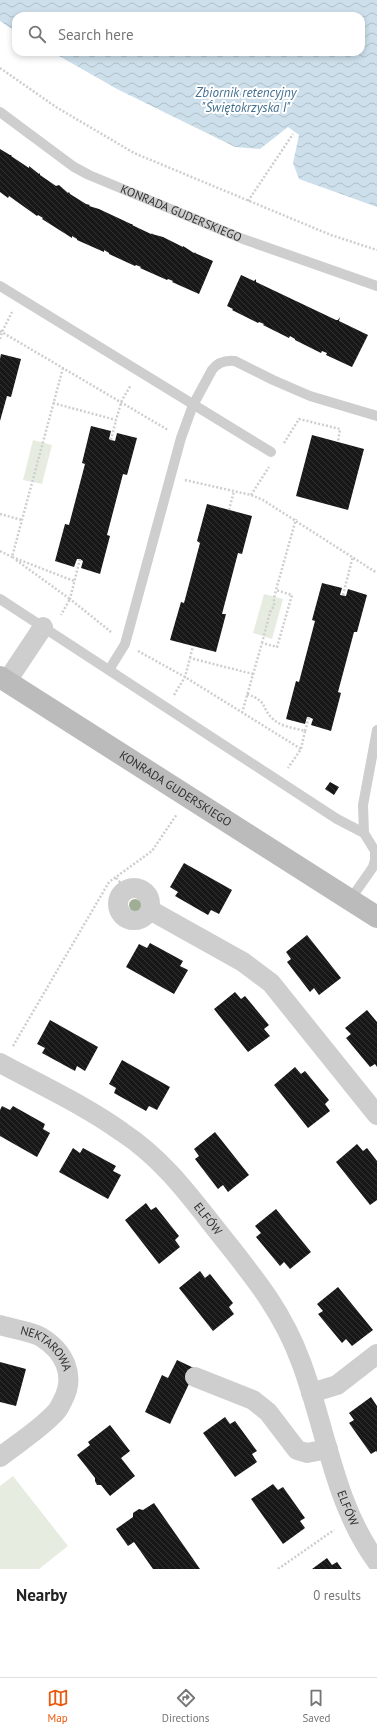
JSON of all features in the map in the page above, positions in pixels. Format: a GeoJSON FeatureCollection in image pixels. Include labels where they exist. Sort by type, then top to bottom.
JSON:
{"type":"FeatureCollection","features":[{"type":"Feature","properties":{"kind":"street"},"geometry":{"type":"LineString","coordinates":[[4,679],[51,623]]}},
{"type":"Feature","properties":{"kind":"street","name":"KONRADA GUDERSKIEGO"},"geometry":{"type":"LineString","coordinates":[[4,679],[377,917]]}},
{"type":"Feature","properties":{"kind":"street"},"geometry":{"type":"LineString","coordinates":[[122,884],[138,888],[147,894],[150,899],[150,910],[147,915],[139,920],[124,917],[118,903],[122,893],[122,884]]}},
{"type":"Feature","properties":{"kind":"street"},"geometry":{"type":"LineString","coordinates":[[150,910],[243,962],[271,983],[377,1115]]}},
{"type":"Feature","properties":{"kind":"street","name":"ELFÓW"},"geometry":{"type":"LineString","coordinates":[[0,1063],[100,1117],[146,1150],[174,1176],[266,1292],[282,1319],[301,1361],[350,1518],[369,1552],[377,1562]]}},
{"type":"Feature","properties":{"kind":"street","name":"NEKTAROWA"},"geometry":{"type":"LineString","coordinates":[[0,1325],[40,1336],[53,1345],[62,1354],[66,1365],[68,1383],[65,1396],[57,1412],[0,1457]]}},
{"type":"Feature","properties":{"kind":"street"},"geometry":{"type":"LineString","coordinates":[[311,1393],[337,1385],[377,1354]]}},
{"type":"Feature","properties":{"kind":"street"},"geometry":{"type":"LineString","coordinates":[[195,1377],[253,1400],[268,1412],[297,1450],[307,1453],[328,1449]]}},
{"type":"Feature","properties":{"kind":"lane","name":"KONRADA GUDERSKIEGO"},"geometry":{"type":"LineString","coordinates":[[0,112],[74,167],[89,175],[243,239],[377,286]]}},
{"type":"Feature","properties":{"kind":"lane"},"geometry":{"type":"LineString","coordinates":[[0,286],[193,405],[275,451]]}},
{"type":"Feature","properties":{"kind":"lane"},"geometry":{"type":"LineString","coordinates":[[109,670],[125,644],[181,438],[193,405],[212,370],[221,362],[235,361],[310,396],[377,416]]}},
{"type":"Feature","properties":{"kind":"lane"},"geometry":{"type":"LineString","coordinates":[[0,599],[51,623],[109,670],[337,819],[364,832]]}},
{"type":"Feature","properties":{"kind":"lane"},"geometry":{"type":"LineString","coordinates":[[350,900],[375,868],[375,851],[364,832],[363,805],[377,730]]}},
{"type":"Feature","properties":{"kind":"path"},"geometry":{"type":"LineString","coordinates":[[0,68],[56,107],[134,152],[331,235],[377,250]]}},
{"type":"Feature","properties":{"kind":"path"},"geometry":{"type":"LineString","coordinates":[[248,201],[293,134]]}},
{"type":"Feature","properties":{"kind":"path"},"geometry":{"type":"LineString","coordinates":[[0,338],[1,331],[9,317]]}},
{"type":"Feature","properties":{"kind":"path"},"geometry":{"type":"LineString","coordinates":[[1,331],[169,431],[179,396]]}},
{"type":"Feature","properties":{"kind":"path"},"geometry":{"type":"LineString","coordinates":[[12,557],[63,368]]}},
{"type":"Feature","properties":{"kind":"path"},"geometry":{"type":"LineString","coordinates":[[111,440],[121,402],[125,394]]}},
{"type":"Feature","properties":{"kind":"path"},"geometry":{"type":"LineString","coordinates":[[54,403],[116,420]]}},
{"type":"Feature","properties":{"kind":"path"},"geometry":{"type":"LineString","coordinates":[[275,451],[299,419],[340,429],[338,442]]}},
{"type":"Feature","properties":{"kind":"path"},"geometry":{"type":"LineString","coordinates":[[252,495],[268,468]]}},
{"type":"Feature","properties":{"kind":"path"},"geometry":{"type":"LineString","coordinates":[[170,476],[252,495],[264,500],[377,572]]}},
{"type":"Feature","properties":{"kind":"path"},"geometry":{"type":"LineString","coordinates":[[229,510],[234,491]]}},
{"type":"Feature","properties":{"kind":"path"},"geometry":{"type":"LineString","coordinates":[[0,514],[22,520]]}},
{"type":"Feature","properties":{"kind":"path"},"geometry":{"type":"LineString","coordinates":[[242,713],[270,612],[274,606],[276,590],[296,520]]}},
{"type":"Feature","properties":{"kind":"path"},"geometry":{"type":"LineString","coordinates":[[0,551],[74,581]]}},
{"type":"Feature","properties":{"kind":"path"},"geometry":{"type":"LineString","coordinates":[[343,595],[354,556]]}},
{"type":"Feature","properties":{"kind":"path"},"geometry":{"type":"LineString","coordinates":[[12,557],[70,599],[125,644],[185,678],[301,749]]}},
{"type":"Feature","properties":{"kind":"path"},"geometry":{"type":"LineString","coordinates":[[51,623],[70,599],[80,559]]}},
{"type":"Feature","properties":{"kind":"path"},"geometry":{"type":"LineString","coordinates":[[262,643],[277,647],[292,595],[276,590]]}},
{"type":"Feature","properties":{"kind":"path"},"geometry":{"type":"LineString","coordinates":[[176,691],[185,678],[193,646]]}},
{"type":"Feature","properties":{"kind":"path"},"geometry":{"type":"LineString","coordinates":[[190,658],[253,674]]}},
{"type":"Feature","properties":{"kind":"path"},"geometry":{"type":"LineString","coordinates":[[247,694],[261,701],[272,719],[284,726],[305,731]]}},
{"type":"Feature","properties":{"kind":"path"},"geometry":{"type":"LineString","coordinates":[[293,760],[301,749],[309,717]]}},
{"type":"Feature","properties":{"kind":"path"},"geometry":{"type":"LineString","coordinates":[[19,1035],[109,882],[122,884],[152,851],[177,814]]}},
{"type":"Feature","properties":{"kind":"path"},"geometry":{"type":"LineString","coordinates":[[278,1569],[340,1526]]}},
{"type":"Feature","properties":{"kind":"shaded area"},"geometry":{"type":"Polygon","coordinates":[[[33,440],[52,445],[42,484],[23,480],[33,440]]]}},
{"type":"Feature","properties":{"kind":"shaded area"},"geometry":{"type":"Polygon","coordinates":[[[264,594],[283,599],[272,639],[253,633],[264,594]]]}},
{"type":"Feature","properties":{"kind":"shaded area"},"geometry":{"type":"Polygon","coordinates":[[[13,1476],[68,1546],[39,1569],[0,1569],[0,1486],[13,1476]]]}},
{"type":"Feature","properties":{"kind":"water","name":"Zbiornik retencyjny \"Świętokrzyska I\""},"geometry":{"type":"Polygon","coordinates":[[[0,0],[377,0],[377,207],[299,179],[293,163],[299,135],[288,127],[260,149],[235,147],[117,89],[59,56],[365,56],[365,12],[12,12],[12,29],[0,21],[0,0]]]}},
{"type":"Feature","properties":{"kind":"building"},"geometry":{"type":"Polygon","coordinates":[[[0,149],[12,155],[11,156],[29,168],[29,166],[39,174],[40,173],[40,175],[56,186],[59,185],[68,193],[69,192],[86,204],[90,205],[89,206],[133,224],[132,225],[151,234],[153,233],[152,234],[163,237],[213,261],[199,294],[172,282],[173,281],[167,280],[140,268],[141,267],[135,266],[109,254],[104,250],[104,252],[77,240],[72,236],[72,238],[9,196],[8,198],[0,192],[0,149]]]}},
{"type":"Feature","properties":{"kind":"building"},"geometry":{"type":"Polygon","coordinates":[[[241,275],[254,281],[256,279],[256,282],[336,320],[340,317],[339,321],[368,335],[352,367],[326,355],[327,353],[322,351],[321,353],[290,336],[289,338],[263,325],[264,324],[258,323],[227,306],[241,275]]]}},
{"type":"Feature","properties":{"kind":"building"},"geometry":{"type":"Polygon","coordinates":[[[1,354],[21,359],[11,397],[7,396],[0,421],[0,359],[1,354]]]}},
{"type":"Feature","properties":{"kind":"building"},"geometry":{"type":"Polygon","coordinates":[[[91,426],[111,431],[109,439],[111,440],[115,441],[117,433],[137,438],[127,475],[123,474],[107,535],[110,536],[100,574],[81,568],[83,561],[80,559],[77,559],[74,567],[55,561],[65,524],[69,525],[85,464],[82,463],[91,426]]]}},
{"type":"Feature","properties":{"kind":"building"},"geometry":{"type":"Polygon","coordinates":[[[312,435],[364,449],[348,510],[296,496],[312,435]]]}},
{"type":"Feature","properties":{"kind":"building"},"geometry":{"type":"Polygon","coordinates":[[[207,504],[252,516],[242,554],[238,553],[222,614],[226,614],[216,652],[170,640],[181,602],[184,603],[200,543],[197,541],[207,504]]]}},
{"type":"Feature","properties":{"kind":"building"},"geometry":{"type":"Polygon","coordinates":[[[322,583],[342,588],[340,595],[346,596],[348,589],[367,595],[357,632],[354,632],[338,692],[341,693],[331,731],[311,725],[313,719],[309,717],[307,717],[305,724],[286,719],[296,681],[299,682],[315,621],[312,620],[322,583]]]}},
{"type":"Feature","properties":{"kind":"building"},"geometry":{"type":"Polygon","coordinates":[[[330,782],[339,787],[334,795],[325,789],[330,782]]]}},
{"type":"Feature","properties":{"kind":"building"},"geometry":{"type":"Polygon","coordinates":[[[184,863],[232,890],[219,914],[211,910],[208,915],[175,896],[178,892],[170,887],[184,863]]]}},
{"type":"Feature","properties":{"kind":"building"},"geometry":{"type":"Polygon","coordinates":[[[307,935],[341,978],[319,995],[314,988],[310,992],[287,962],[291,959],[286,952],[307,935]]]}},
{"type":"Feature","properties":{"kind":"building"},"geometry":{"type":"Polygon","coordinates":[[[150,943],[183,961],[180,966],[188,970],[174,994],[126,967],[139,944],[147,948],[150,943]]]}},
{"type":"Feature","properties":{"kind":"building"},"geometry":{"type":"Polygon","coordinates":[[[235,992],[241,999],[245,996],[269,1025],[264,1029],[270,1036],[248,1052],[214,1009],[235,992]]]}},
{"type":"Feature","properties":{"kind":"building"},"geometry":{"type":"Polygon","coordinates":[[[367,1010],[377,1022],[377,1067],[375,1064],[370,1067],[346,1038],[351,1034],[345,1028],[367,1010]]]}},
{"type":"Feature","properties":{"kind":"building"},"geometry":{"type":"Polygon","coordinates":[[[50,1020],[98,1047],[85,1071],[77,1066],[75,1071],[42,1053],[45,1048],[37,1044],[50,1020]]]}},
{"type":"Feature","properties":{"kind":"building"},"geometry":{"type":"Polygon","coordinates":[[[122,1060],[170,1087],[157,1110],[149,1106],[146,1111],[114,1093],[116,1088],[109,1084],[122,1060]]]}},
{"type":"Feature","properties":{"kind":"building"},"geometry":{"type":"Polygon","coordinates":[[[295,1067],[301,1074],[305,1071],[329,1100],[325,1104],[330,1111],[308,1128],[274,1085],[295,1067]]]}},
{"type":"Feature","properties":{"kind":"building"},"geometry":{"type":"Polygon","coordinates":[[[2,1106],[10,1110],[13,1106],[45,1124],[43,1129],[50,1133],[37,1157],[0,1136],[0,1110],[2,1106]]]}},
{"type":"Feature","properties":{"kind":"building"},"geometry":{"type":"Polygon","coordinates":[[[215,1132],[249,1175],[228,1192],[223,1185],[218,1189],[195,1159],[199,1156],[194,1149],[215,1132]]]}},
{"type":"Feature","properties":{"kind":"building"},"geometry":{"type":"Polygon","coordinates":[[[357,1144],[363,1151],[367,1148],[377,1161],[377,1200],[370,1205],[336,1162],[357,1144]]]}},
{"type":"Feature","properties":{"kind":"building"},"geometry":{"type":"Polygon","coordinates":[[[73,1148],[80,1153],[83,1148],[116,1166],[113,1171],[121,1175],[108,1199],[59,1172],[73,1148]]]}},
{"type":"Feature","properties":{"kind":"building"},"geometry":{"type":"Polygon","coordinates":[[[146,1203],[151,1210],[156,1207],[179,1236],[175,1240],[180,1247],[159,1264],[125,1220],[146,1203]]]}},
{"type":"Feature","properties":{"kind":"building"},"geometry":{"type":"Polygon","coordinates":[[[276,1209],[311,1252],[290,1269],[284,1262],[280,1266],[256,1237],[261,1233],[255,1226],[276,1209]]]}},
{"type":"Feature","properties":{"kind":"building"},"geometry":{"type":"Polygon","coordinates":[[[200,1271],[205,1278],[210,1274],[233,1303],[229,1307],[234,1314],[213,1331],[179,1288],[200,1271]]]}},
{"type":"Feature","properties":{"kind":"building"},"geometry":{"type":"Polygon","coordinates":[[[338,1287],[373,1330],[352,1346],[346,1339],[342,1343],[318,1314],[323,1311],[317,1304],[338,1287]]]}},
{"type":"Feature","properties":{"kind":"building"},"geometry":{"type":"Polygon","coordinates":[[[177,1360],[196,1369],[170,1424],[145,1412],[162,1375],[168,1378],[177,1360]]]}},
{"type":"Feature","properties":{"kind":"building"},"geometry":{"type":"Polygon","coordinates":[[[0,1362],[26,1369],[16,1406],[0,1402],[0,1362]]]}},
{"type":"Feature","properties":{"kind":"building"},"geometry":{"type":"Polygon","coordinates":[[[371,1397],[377,1406],[377,1452],[376,1451],[371,1454],[349,1423],[354,1420],[349,1413],[371,1397]]]}},
{"type":"Feature","properties":{"kind":"building"},"geometry":{"type":"Polygon","coordinates":[[[225,1417],[230,1424],[235,1421],[257,1451],[252,1454],[257,1462],[235,1477],[203,1433],[225,1417]]]}},
{"type":"Feature","properties":{"kind":"building"},"geometry":{"type":"Polygon","coordinates":[[[110,1425],[130,1451],[121,1458],[135,1476],[110,1496],[101,1485],[97,1485],[95,1478],[77,1455],[90,1445],[88,1442],[110,1425]]]}},
{"type":"Feature","properties":{"kind":"building"},"geometry":{"type":"Polygon","coordinates":[[[273,1484],[278,1490],[283,1487],[305,1518],[300,1521],[305,1528],[283,1544],[251,1499],[273,1484]]]}},
{"type":"Feature","properties":{"kind":"building"},"geometry":{"type":"Polygon","coordinates":[[[154,1503],[200,1569],[153,1569],[134,1542],[128,1546],[116,1529],[133,1517],[133,1513],[139,1509],[143,1510],[154,1503]]]}},
{"type":"Feature","properties":{"kind":"building"},"geometry":{"type":"Polygon","coordinates":[[[327,1558],[332,1565],[337,1562],[342,1569],[312,1569],[327,1558]]]}}]}
